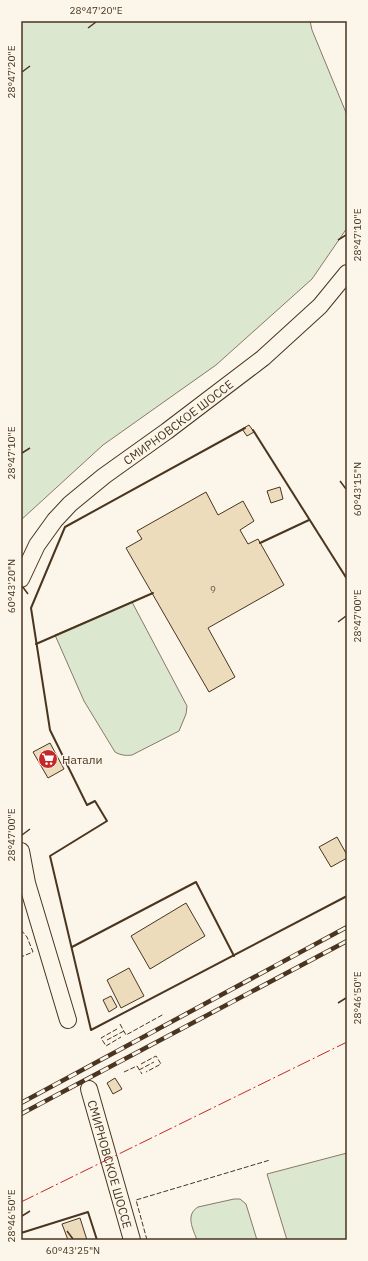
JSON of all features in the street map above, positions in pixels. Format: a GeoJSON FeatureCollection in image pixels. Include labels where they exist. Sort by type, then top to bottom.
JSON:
{"type":"FeatureCollection","features":[{"type":"Feature","properties":{"kind":"street","name":"СМИРНОВСКОЕ ШОССЕ"},"geometry":{"type":"LineString","coordinates":[[21,579],[37,545],[55,520],[70,504],[104,476],[262,358],[320,306],[347,273]]}},
{"type":"Feature","properties":{"kind":"street"},"geometry":{"type":"LineString","coordinates":[[21,851],[27,883],[68,1020]]}},
{"type":"Feature","properties":{"kind":"street","name":"СМИРНОВСКОЕ ШОССЕ"},"geometry":{"type":"LineString","coordinates":[[88,1089],[132,1240]]}},
{"type":"Feature","properties":{"kind":"green space"},"geometry":{"type":"Polygon","coordinates":[[[21,21],[310,21],[312,30],[347,115],[347,228],[312,279],[216,365],[103,445],[21,520],[21,21]]]}},
{"type":"Feature","properties":{"kind":"green space"},"geometry":{"type":"Polygon","coordinates":[[[132,602],[187,706],[186,714],[179,731],[132,755],[121,755],[115,752],[84,701],[55,635],[132,602]]]}},
{"type":"Feature","properties":{"kind":"green space"},"geometry":{"type":"Polygon","coordinates":[[[347,1153],[347,1240],[287,1240],[267,1174],[347,1153]]]}},
{"type":"Feature","properties":{"kind":"green space"},"geometry":{"type":"Polygon","coordinates":[[[240,1199],[246,1204],[257,1240],[197,1240],[191,1222],[194,1210],[198,1207],[240,1199]]]}},
{"type":"Feature","properties":{"kind":"building"},"geometry":{"type":"Polygon","coordinates":[[[249,425],[254,432],[247,436],[242,429],[249,425]]]}},
{"type":"Feature","properties":{"kind":"building"},"geometry":{"type":"Polygon","coordinates":[[[280,487],[283,499],[271,503],[267,491],[280,487]]]}},
{"type":"Feature","properties":{"kind":"building"},"geometry":{"type":"Polygon","coordinates":[[[206,492],[218,515],[243,501],[254,521],[240,530],[248,544],[258,539],[284,585],[208,628],[235,677],[209,692],[126,548],[142,539],[137,531],[206,492]]]}},
{"type":"Feature","properties":{"kind":"building","name":"Натали"},"geometry":{"type":"Polygon","coordinates":[[[50,743],[64,769],[48,778],[33,752],[50,743]]]}},
{"type":"Feature","properties":{"kind":"building"},"geometry":{"type":"Polygon","coordinates":[[[337,837],[347,855],[347,858],[331,867],[319,847],[337,837]]]}},
{"type":"Feature","properties":{"kind":"building"},"geometry":{"type":"Polygon","coordinates":[[[186,903],[205,936],[150,969],[131,936],[186,903]]]}},
{"type":"Feature","properties":{"kind":"building"},"geometry":{"type":"Polygon","coordinates":[[[129,968],[144,996],[121,1008],[107,980],[129,968]]]}},
{"type":"Feature","properties":{"kind":"building"},"geometry":{"type":"Polygon","coordinates":[[[111,996],[117,1007],[109,1012],[103,1000],[111,996]]]}},
{"type":"Feature","properties":{"kind":"building"},"geometry":{"type":"Polygon","coordinates":[[[115,1078],[122,1089],[113,1094],[107,1083],[115,1078]]]}},
{"type":"Feature","properties":{"kind":"building"},"geometry":{"type":"Polygon","coordinates":[[[80,1218],[87,1240],[68,1240],[62,1224],[80,1218]]]}},
{"type":"Feature","properties":{"kind":"railway"},"geometry":{"type":"LineString","coordinates":[[21,1103],[347,927]]}},
{"type":"Feature","properties":{"kind":"railway"},"geometry":{"type":"LineString","coordinates":[[21,1114],[347,941]]}},
{"type":"Feature","properties":{"kind":"fence"},"geometry":{"type":"LineString","coordinates":[[21,930],[27,937],[33,952],[21,957]]}},
{"type":"Feature","properties":{"kind":"fence"},"geometry":{"type":"LineString","coordinates":[[120,1024],[126,1035],[164,1014]]}},
{"type":"Feature","properties":{"kind":"fence"},"geometry":{"type":"LineString","coordinates":[[117,1029],[101,1038],[106,1046],[121,1037]]}},
{"type":"Feature","properties":{"kind":"fence"},"geometry":{"type":"LineString","coordinates":[[107,1040],[124,1031]]}},
{"type":"Feature","properties":{"kind":"fence"},"geometry":{"type":"LineString","coordinates":[[141,1064],[156,1056],[161,1064],[146,1072]]}},
{"type":"Feature","properties":{"kind":"fence"},"geometry":{"type":"LineString","coordinates":[[139,1070],[154,1062]]}},
{"type":"Feature","properties":{"kind":"fence"},"geometry":{"type":"LineString","coordinates":[[124,1072],[137,1066],[142,1074]]}},
{"type":"Feature","properties":{"kind":"fence"},"geometry":{"type":"LineString","coordinates":[[147,1240],[136,1200],[270,1160]]}},
{"type":"Feature","properties":{"kind":"wall"},"geometry":{"type":"LineString","coordinates":[[245,428],[65,527],[31,608],[50,730],[87,805],[95,801],[107,821],[50,856],[91,1030],[347,896]]}},
{"type":"Feature","properties":{"kind":"wall"},"geometry":{"type":"LineString","coordinates":[[253,430],[347,579]]}},
{"type":"Feature","properties":{"kind":"wall"},"geometry":{"type":"LineString","coordinates":[[260,543],[309,520]]}},
{"type":"Feature","properties":{"kind":"wall"},"geometry":{"type":"LineString","coordinates":[[36,644],[153,593]]}},
{"type":"Feature","properties":{"kind":"wall"},"geometry":{"type":"LineString","coordinates":[[72,947],[196,882],[234,956]]}},
{"type":"Feature","properties":{"kind":"wall"},"geometry":{"type":"LineString","coordinates":[[21,1233],[88,1212],[97,1240]]}},
{"type":"Feature","properties":{"kind":"power"},"geometry":{"type":"LineString","coordinates":[[21,1202],[347,1042]]}},
{"type":"Feature","properties":{"kind":"place","name":"Натали"},"geometry":{"type":"Point","coordinates":[48,759]}}]}
